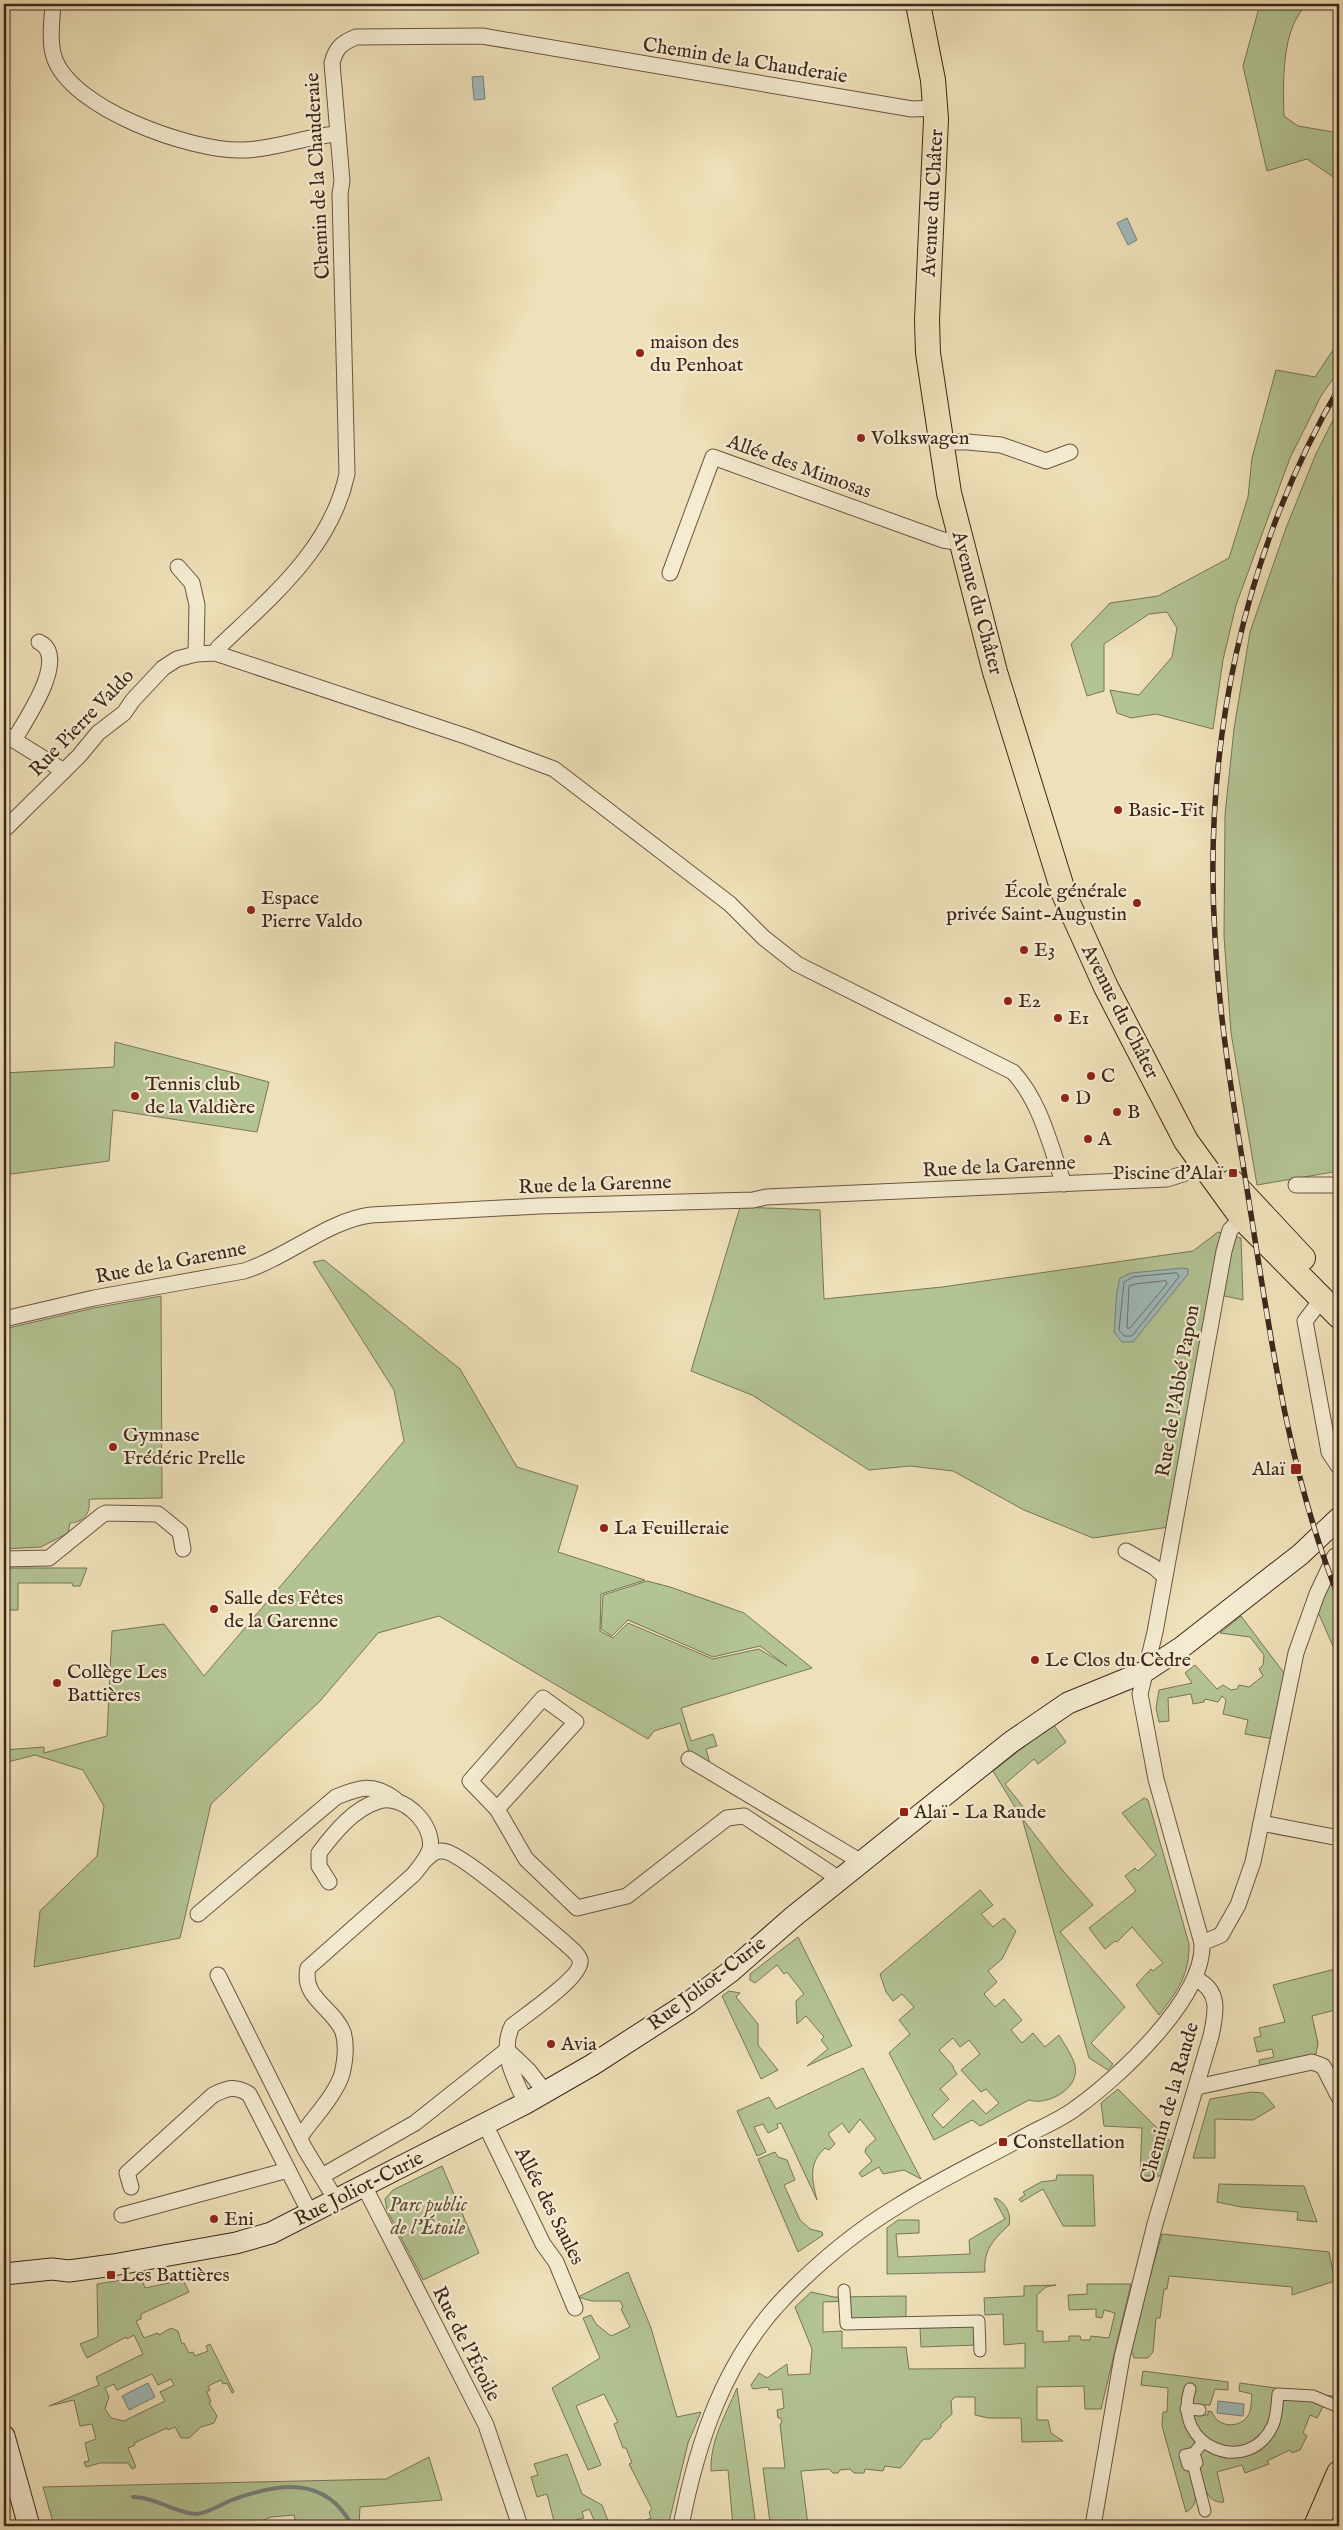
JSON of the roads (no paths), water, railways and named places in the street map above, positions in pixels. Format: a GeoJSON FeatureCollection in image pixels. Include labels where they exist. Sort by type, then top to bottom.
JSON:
{"type":"FeatureCollection","features":[{"type":"Feature","properties":{"kind":"main road","name":"Avenue du Châter"},"geometry":{"type":"LineString","coordinates":[[918,4],[936,108],[935,170],[927,320],[928,353],[940,442],[949,493],[995,672],[1064,894],[1106,987],[1186,1141],[1242,1218],[1331,1297]]}},
{"type":"Feature","properties":{"kind":"main road"},"geometry":{"type":"LineString","coordinates":[[1201,1163],[1225,1175],[1331,1297],[1339,1316]]}},
{"type":"Feature","properties":{"kind":"main road","name":"Rue Joliot-Curie"},"geometry":{"type":"LineString","coordinates":[[1278,1570],[1296,1548],[1339,1503]]}},
{"type":"Feature","properties":{"kind":"main road","name":"Rue Joliot-Curie"},"geometry":{"type":"LineString","coordinates":[[5,2284],[54,2278],[69,2270],[236,2243],[279,2230],[546,2093],[688,2003],[980,1765],[1049,1714],[1068,1703],[1144,1672],[1182,1647],[1278,1570],[1301,1554],[1339,1518]]}},
{"type":"Feature","properties":{"kind":"main road"},"geometry":{"type":"LineString","coordinates":[[4,2436],[28,2526]]}},
{"type":"Feature","properties":{"kind":"main road"},"geometry":{"type":"LineString","coordinates":[[1316,2526],[1339,2473]]}},
{"type":"Feature","properties":{"kind":"street"},"geometry":{"type":"LineString","coordinates":[[53,4],[52,42],[54,58],[63,74],[96,104],[170,139],[197,146],[240,150],[338,134]]}},
{"type":"Feature","properties":{"kind":"street","name":"Chemin de la Chauderaie"},"geometry":{"type":"LineString","coordinates":[[215,653],[301,567],[325,533],[342,498],[347,474],[340,194],[342,181],[332,63],[334,53],[340,44],[356,38],[482,36],[912,109],[936,108]]}},
{"type":"Feature","properties":{"kind":"street"},"geometry":{"type":"LineString","coordinates":[[940,442],[1000,445],[1046,461],[1070,452]]}},
{"type":"Feature","properties":{"kind":"street","name":"Allée des Mimosas"},"geometry":{"type":"LineString","coordinates":[[670,573],[712,457],[943,540],[962,543]]}},
{"type":"Feature","properties":{"kind":"street"},"geometry":{"type":"LineString","coordinates":[[178,567],[192,583],[197,606],[196,654]]}},
{"type":"Feature","properties":{"kind":"street"},"geometry":{"type":"LineString","coordinates":[[39,642],[44,644],[49,652],[50,666],[37,702],[9,737],[64,770]]}},
{"type":"Feature","properties":{"kind":"street"},"geometry":{"type":"LineString","coordinates":[[215,653],[468,737],[554,769],[730,904],[764,938],[797,964],[847,991],[984,1055],[1013,1072],[1026,1086],[1034,1099],[1064,1184]]}},
{"type":"Feature","properties":{"kind":"street","name":"Rue Pierre Valdo"},"geometry":{"type":"LineString","coordinates":[[4,830],[64,770],[98,732],[124,713],[133,700],[163,668],[177,659],[196,654],[215,653]]}},
{"type":"Feature","properties":{"kind":"street","name":"Rue de la Garenne"},"geometry":{"type":"LineString","coordinates":[[4,1319],[94,1298],[259,1267],[361,1216],[558,1206],[753,1200],[1167,1179],[1183,1174],[1201,1163]]}},
{"type":"Feature","properties":{"kind":"street"},"geometry":{"type":"LineString","coordinates":[[1296,1185],[1339,1184]]}},
{"type":"Feature","properties":{"kind":"street","name":"Rue de l'Abbé Papon"},"geometry":{"type":"LineString","coordinates":[[1144,1672],[1154,1637],[1224,1251],[1230,1230],[1242,1218]]}},
{"type":"Feature","properties":{"kind":"street"},"geometry":{"type":"LineString","coordinates":[[1331,1297],[1305,1321],[1329,1452],[1339,1467]]}},
{"type":"Feature","properties":{"kind":"street"},"geometry":{"type":"LineString","coordinates":[[4,1559],[49,1558],[102,1514],[106,1513],[158,1514],[180,1532],[184,1550]]}},
{"type":"Feature","properties":{"kind":"street"},"geometry":{"type":"LineString","coordinates":[[1126,1551],[1154,1567],[1164,1576]]}},
{"type":"Feature","properties":{"kind":"street"},"geometry":{"type":"LineString","coordinates":[[1202,1943],[1221,1935],[1238,1905],[1253,1862],[1296,1653],[1317,1594],[1335,1556]]}},
{"type":"Feature","properties":{"kind":"street"},"geometry":{"type":"LineString","coordinates":[[681,2526],[692,2474],[720,2393],[764,2322],[785,2298],[837,2250],[876,2219],[1076,2108],[1124,2067],[1161,2028],[1185,1999],[1196,1979],[1203,1956],[1202,1943],[1156,1779],[1140,1694],[1144,1672]]}},
{"type":"Feature","properties":{"kind":"street"},"geometry":{"type":"LineString","coordinates":[[497,1809],[576,1722],[542,1698],[470,1781],[497,1809],[526,1859],[577,1908],[627,1896],[727,1818],[744,1816],[841,1880]]}},
{"type":"Feature","properties":{"kind":"street"},"geometry":{"type":"LineString","coordinates":[[689,1758],[863,1862]]}},
{"type":"Feature","properties":{"kind":"street"},"geometry":{"type":"LineString","coordinates":[[198,1914],[336,1797],[356,1788],[383,1790],[398,1802],[416,1812],[427,1831],[430,1848],[423,1862]]}},
{"type":"Feature","properties":{"kind":"street"},"geometry":{"type":"LineString","coordinates":[[329,1882],[319,1866],[319,1853],[329,1840],[348,1819],[380,1800],[398,1802]]}},
{"type":"Feature","properties":{"kind":"street"},"geometry":{"type":"LineString","coordinates":[[1261,1823],[1339,1838]]}},
{"type":"Feature","properties":{"kind":"street"},"geometry":{"type":"LineString","coordinates":[[300,2137],[331,2094],[341,2075],[346,2051],[343,2032],[333,2017],[311,1994],[306,1977],[308,1968],[413,1875],[434,1852],[445,1851],[471,1866],[565,1943],[577,1954],[581,1961],[579,1970],[570,1980],[512,2026],[508,2033],[507,2050],[511,2074],[526,2103]]}},
{"type":"Feature","properties":{"kind":"street"},"geometry":{"type":"LineString","coordinates":[[218,1976],[300,2137],[336,2200]]}},
{"type":"Feature","properties":{"kind":"street","name":"Chemin de la Raude"},"geometry":{"type":"LineString","coordinates":[[1093,2526],[1122,2357],[1156,2224],[1211,2036],[1215,2008],[1212,1991],[1206,1984],[1196,1979]]}},
{"type":"Feature","properties":{"kind":"street"},"geometry":{"type":"LineString","coordinates":[[507,2050],[530,2071],[546,2093]]}},
{"type":"Feature","properties":{"kind":"street"},"geometry":{"type":"LineString","coordinates":[[322,2176],[415,2123],[507,2050]]}},
{"type":"Feature","properties":{"kind":"street"},"geometry":{"type":"LineString","coordinates":[[1197,2087],[1312,2062],[1323,2066],[1339,2097]]}},
{"type":"Feature","properties":{"kind":"street"},"geometry":{"type":"LineString","coordinates":[[131,2187],[127,2172],[213,2095],[227,2088],[240,2088],[249,2094],[310,2213]]}},
{"type":"Feature","properties":{"kind":"street","name":"Allée des Saules"},"geometry":{"type":"LineString","coordinates":[[485,2124],[543,2244],[556,2262],[575,2308]]}},
{"type":"Feature","properties":{"kind":"street"},"geometry":{"type":"LineString","coordinates":[[122,2215],[288,2170]]}},
{"type":"Feature","properties":{"kind":"street","name":"Rue de l'Étoile"},"geometry":{"type":"LineString","coordinates":[[364,2186],[486,2425],[520,2526]]}},
{"type":"Feature","properties":{"kind":"street"},"geometry":{"type":"LineString","coordinates":[[844,2290],[846,2324],[979,2321],[980,2351]]}},
{"type":"Feature","properties":{"kind":"street"},"geometry":{"type":"LineString","coordinates":[[1190,2389],[1186,2408],[1187,2418],[1192,2429],[1203,2442],[1217,2450],[1227,2452],[1238,2452],[1258,2444],[1274,2423],[1278,2394],[1313,2396],[1339,2407]]}},
{"type":"Feature","properties":{"kind":"street"},"geometry":{"type":"LineString","coordinates":[[1186,2408],[1200,2410]]}},
{"type":"Feature","properties":{"kind":"street"},"geometry":{"type":"LineString","coordinates":[[1203,2442],[1193,2458],[1205,2511]]}},
{"type":"Feature","properties":{"kind":"water"},"geometry":{"type":"Polygon","coordinates":[[[483,76],[485,99],[474,100],[472,77],[483,76]]]}},
{"type":"Feature","properties":{"kind":"water"},"geometry":{"type":"Polygon","coordinates":[[[1127,218],[1137,240],[1128,245],[1117,223],[1127,218]]]}},
{"type":"Feature","properties":{"kind":"water"},"geometry":{"type":"Polygon","coordinates":[[[1188,1269],[1188,1274],[1133,1342],[1122,1342],[1114,1332],[1116,1298],[1120,1278],[1131,1273],[1188,1269]]]}},
{"type":"Feature","properties":{"kind":"water"},"geometry":{"type":"Polygon","coordinates":[[[148,2383],[155,2397],[129,2410],[122,2396],[148,2383]]]}},
{"type":"Feature","properties":{"kind":"water"},"geometry":{"type":"Polygon","coordinates":[[[1218,2401],[1244,2404],[1243,2416],[1217,2413],[1218,2401]]]}},
{"type":"Feature","properties":{"kind":"waterway"},"geometry":{"type":"LineString","coordinates":[[133,2497],[148,2499],[181,2511],[200,2514],[249,2494],[283,2487],[300,2488],[315,2491],[329,2498],[341,2510],[352,2526]]}},
{"type":"Feature","properties":{"kind":"railway"},"geometry":{"type":"LineString","coordinates":[[1339,388],[1306,451],[1277,516],[1254,583],[1236,652],[1224,722],[1216,793],[1213,865],[1217,972],[1225,1045],[1276,1369],[1308,1508],[1339,1598]]}},
{"type":"Feature","properties":{"kind":"place","name":"maison des du Penhoat"},"geometry":{"type":"Point","coordinates":[640,353]}},
{"type":"Feature","properties":{"kind":"place","name":"Volkswagen"},"geometry":{"type":"Point","coordinates":[861,438]}},
{"type":"Feature","properties":{"kind":"place","name":"Basic-Fit"},"geometry":{"type":"Point","coordinates":[1118,810]}},
{"type":"Feature","properties":{"kind":"place","name":"École générale privée Saint-Augustin"},"geometry":{"type":"Point","coordinates":[1137,903]}},
{"type":"Feature","properties":{"kind":"place","name":"Espace Pierre Valdo"},"geometry":{"type":"Point","coordinates":[251,910]}},
{"type":"Feature","properties":{"kind":"place","name":"E3"},"geometry":{"type":"Point","coordinates":[1024,950]}},
{"type":"Feature","properties":{"kind":"place","name":"E2"},"geometry":{"type":"Point","coordinates":[1008,1001]}},
{"type":"Feature","properties":{"kind":"place","name":"E1"},"geometry":{"type":"Point","coordinates":[1058,1018]}},
{"type":"Feature","properties":{"kind":"place","name":"C"},"geometry":{"type":"Point","coordinates":[1091,1076]}},
{"type":"Feature","properties":{"kind":"place","name":"Tennis club de la Valdière"},"geometry":{"type":"Point","coordinates":[135,1096]}},
{"type":"Feature","properties":{"kind":"place","name":"D"},"geometry":{"type":"Point","coordinates":[1065,1098]}},
{"type":"Feature","properties":{"kind":"place","name":"B"},"geometry":{"type":"Point","coordinates":[1117,1112]}},
{"type":"Feature","properties":{"kind":"place","name":"A"},"geometry":{"type":"Point","coordinates":[1088,1139]}},
{"type":"Feature","properties":{"kind":"place","name":"Piscine d'Alaï"},"geometry":{"type":"Point","coordinates":[1233,1173]}},
{"type":"Feature","properties":{"kind":"place","name":"Gymnase Frédéric Prelle"},"geometry":{"type":"Point","coordinates":[113,1447]}},
{"type":"Feature","properties":{"kind":"place","name":"Alaï"},"geometry":{"type":"Point","coordinates":[1296,1469]}},
{"type":"Feature","properties":{"kind":"place","name":"La Feuilleraie"},"geometry":{"type":"Point","coordinates":[604,1528]}},
{"type":"Feature","properties":{"kind":"place","name":"Salle des Fêtes de la Garenne"},"geometry":{"type":"Point","coordinates":[214,1609]}},
{"type":"Feature","properties":{"kind":"place","name":"Le Clos du Cèdre"},"geometry":{"type":"Point","coordinates":[1035,1660]}},
{"type":"Feature","properties":{"kind":"place","name":"Collège Les Battières"},"geometry":{"type":"Point","coordinates":[57,1683]}},
{"type":"Feature","properties":{"kind":"place","name":"Alaï - La Raude"},"geometry":{"type":"Point","coordinates":[904,1812]}},
{"type":"Feature","properties":{"kind":"place","name":"Avia"},"geometry":{"type":"Point","coordinates":[551,2044]}},
{"type":"Feature","properties":{"kind":"place","name":"Constellation"},"geometry":{"type":"Point","coordinates":[1003,2142]}},
{"type":"Feature","properties":{"kind":"place","name":"Eni"},"geometry":{"type":"Point","coordinates":[214,2219]}},
{"type":"Feature","properties":{"kind":"place","name":"Les Battières"},"geometry":{"type":"Point","coordinates":[111,2275]}},
{"type":"Feature","properties":{"kind":"park label","name":"Parc public de l'Étoile"},"geometry":{"type":"Point","coordinates":[428,2216]}}]}
